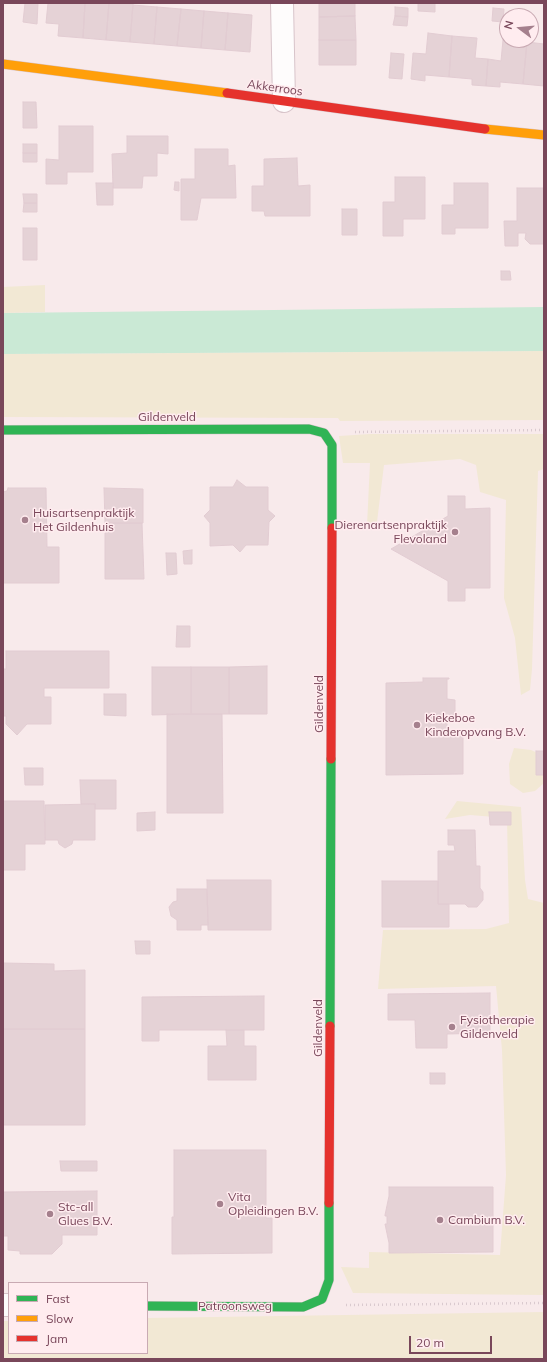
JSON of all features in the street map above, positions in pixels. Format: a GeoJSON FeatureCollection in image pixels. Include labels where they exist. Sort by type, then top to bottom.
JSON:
{"type":"FeatureCollection","features":[{"type":"Feature","properties":{"kind":"street"},"geometry":{"type":"LineString","coordinates":[[282,3],[284,101]]}},
{"type":"Feature","properties":{"kind":"street","name":"Akkerroos"},"geometry":{"type":"LineString","coordinates":[[3,64],[284,101],[363,113],[544,135]]}},
{"type":"Feature","properties":{"kind":"street","name":"Gildenveld"},"geometry":{"type":"LineString","coordinates":[[3,430],[309,429],[324,433],[332,445],[329,1280],[322,1299]]}},
{"type":"Feature","properties":{"kind":"street","name":"Patroonsweg"},"geometry":{"type":"LineString","coordinates":[[148,1306],[303,1307],[322,1299]]}},
{"type":"Feature","properties":{"kind":"path"},"geometry":{"type":"LineString","coordinates":[[324,433],[544,430]]}},
{"type":"Feature","properties":{"kind":"path"},"geometry":{"type":"LineString","coordinates":[[322,1299],[348,1306],[544,1303]]}},
{"type":"Feature","properties":{"kind":"shaded area"},"geometry":{"type":"Polygon","coordinates":[[[45,285],[45,312],[3,313],[3,287],[45,285]]]}},
{"type":"Feature","properties":{"kind":"shaded area"},"geometry":{"type":"Polygon","coordinates":[[[544,307],[544,351],[3,354],[3,313],[544,307]]]}},
{"type":"Feature","properties":{"kind":"shaded area"},"geometry":{"type":"Polygon","coordinates":[[[544,351],[544,420],[340,421],[338,418],[3,417],[3,354],[544,351]]]}},
{"type":"Feature","properties":{"kind":"shaded area"},"geometry":{"type":"Polygon","coordinates":[[[370,434],[544,434],[544,469],[538,471],[532,669],[530,690],[521,695],[515,638],[504,598],[506,500],[480,492],[476,465],[460,459],[384,465],[377,522],[367,525],[370,463],[343,463],[339,436],[370,434]]]}},
{"type":"Feature","properties":{"kind":"shaded area"},"geometry":{"type":"Polygon","coordinates":[[[514,748],[531,750],[544,756],[544,783],[535,791],[523,793],[510,784],[509,764],[514,748]]]}},
{"type":"Feature","properties":{"kind":"shaded area"},"geometry":{"type":"Polygon","coordinates":[[[457,801],[521,807],[525,880],[528,899],[544,903],[544,1295],[353,1293],[341,1267],[369,1268],[369,1252],[500,1255],[506,1175],[502,1050],[496,986],[378,989],[383,930],[486,929],[509,923],[507,818],[470,815],[445,819],[457,801]]]}},
{"type":"Feature","properties":{"kind":"shaded area"},"geometry":{"type":"Polygon","coordinates":[[[544,1312],[544,1359],[3,1359],[3,1321],[8,1321],[8,1354],[148,1354],[148,1318],[544,1312]]]}},
{"type":"Feature","properties":{"kind":"building"},"geometry":{"type":"Polygon","coordinates":[[[25,3],[38,3],[37,24],[23,22],[25,3]]]}},
{"type":"Feature","properties":{"kind":"building"},"geometry":{"type":"Polygon","coordinates":[[[48,3],[85,3],[83,38],[58,36],[59,24],[46,23],[48,3]]]}},
{"type":"Feature","properties":{"kind":"building"},"geometry":{"type":"Polygon","coordinates":[[[85,3],[109,3],[106,40],[83,38],[85,3]]]}},
{"type":"Feature","properties":{"kind":"building"},"geometry":{"type":"Polygon","coordinates":[[[109,3],[133,3],[130,42],[106,40],[109,3]]]}},
{"type":"Feature","properties":{"kind":"building"},"geometry":{"type":"Polygon","coordinates":[[[319,3],[355,3],[355,16],[319,17],[319,3]]]}},
{"type":"Feature","properties":{"kind":"building"},"geometry":{"type":"Polygon","coordinates":[[[418,3],[435,3],[435,12],[418,11],[418,3]]]}},
{"type":"Feature","properties":{"kind":"building"},"geometry":{"type":"Polygon","coordinates":[[[133,5],[157,7],[154,44],[130,42],[133,5]]]}},
{"type":"Feature","properties":{"kind":"building"},"geometry":{"type":"Polygon","coordinates":[[[157,7],[181,9],[177,46],[154,44],[157,7]]]}},
{"type":"Feature","properties":{"kind":"building"},"geometry":{"type":"Polygon","coordinates":[[[395,7],[408,8],[408,17],[395,16],[395,7]]]}},
{"type":"Feature","properties":{"kind":"building"},"geometry":{"type":"Polygon","coordinates":[[[493,8],[499,9],[499,22],[492,21],[493,8]]]}},
{"type":"Feature","properties":{"kind":"building"},"geometry":{"type":"Polygon","coordinates":[[[181,9],[204,11],[201,48],[177,46],[181,9]]]}},
{"type":"Feature","properties":{"kind":"building"},"geometry":{"type":"Polygon","coordinates":[[[204,11],[228,13],[225,50],[201,48],[204,11]]]}},
{"type":"Feature","properties":{"kind":"building"},"geometry":{"type":"Polygon","coordinates":[[[228,13],[252,15],[250,52],[225,50],[228,13]]]}},
{"type":"Feature","properties":{"kind":"building"},"geometry":{"type":"Polygon","coordinates":[[[355,16],[356,40],[319,40],[319,17],[355,16]]]}},
{"type":"Feature","properties":{"kind":"building"},"geometry":{"type":"Polygon","coordinates":[[[395,16],[408,17],[407,26],[393,25],[395,16]]]}},
{"type":"Feature","properties":{"kind":"building"},"geometry":{"type":"Polygon","coordinates":[[[428,33],[452,36],[449,77],[425,75],[425,81],[411,79],[413,53],[426,54],[428,33]]]}},
{"type":"Feature","properties":{"kind":"building"},"geometry":{"type":"Polygon","coordinates":[[[452,36],[477,38],[475,58],[488,59],[486,86],[472,85],[472,79],[449,77],[452,36]]]}},
{"type":"Feature","properties":{"kind":"building"},"geometry":{"type":"Polygon","coordinates":[[[319,40],[356,40],[356,65],[319,65],[319,40]]]}},
{"type":"Feature","properties":{"kind":"building"},"geometry":{"type":"Polygon","coordinates":[[[539,43],[544,44],[544,86],[523,84],[526,48],[539,48],[539,43]]]}},
{"type":"Feature","properties":{"kind":"building"},"geometry":{"type":"Polygon","coordinates":[[[502,48],[526,48],[523,84],[500,82],[500,87],[486,86],[488,59],[501,61],[502,48]]]}},
{"type":"Feature","properties":{"kind":"building"},"geometry":{"type":"Polygon","coordinates":[[[391,53],[404,54],[402,79],[389,78],[391,53]]]}},
{"type":"Feature","properties":{"kind":"building"},"geometry":{"type":"Polygon","coordinates":[[[23,102],[36,102],[37,128],[23,128],[23,102]]]}},
{"type":"Feature","properties":{"kind":"building"},"geometry":{"type":"Polygon","coordinates":[[[59,126],[93,126],[93,172],[67,172],[67,184],[46,184],[46,159],[59,160],[59,126]]]}},
{"type":"Feature","properties":{"kind":"building"},"geometry":{"type":"Polygon","coordinates":[[[127,136],[168,136],[168,154],[157,153],[157,176],[143,176],[142,188],[113,188],[112,154],[127,153],[127,136]]]}},
{"type":"Feature","properties":{"kind":"building"},"geometry":{"type":"Polygon","coordinates":[[[23,144],[37,144],[37,153],[23,153],[23,144]]]}},
{"type":"Feature","properties":{"kind":"building"},"geometry":{"type":"Polygon","coordinates":[[[195,149],[228,149],[228,166],[235,165],[236,198],[201,198],[197,220],[181,220],[181,179],[195,179],[195,149]]]}},
{"type":"Feature","properties":{"kind":"building"},"geometry":{"type":"Polygon","coordinates":[[[23,153],[37,153],[37,162],[23,162],[23,153]]]}},
{"type":"Feature","properties":{"kind":"building"},"geometry":{"type":"Polygon","coordinates":[[[297,158],[298,186],[310,185],[310,216],[265,216],[264,211],[252,211],[252,186],[264,186],[264,159],[297,158]]]}},
{"type":"Feature","properties":{"kind":"building"},"geometry":{"type":"Polygon","coordinates":[[[395,177],[425,177],[425,219],[403,219],[403,236],[383,236],[383,202],[395,202],[395,177]]]}},
{"type":"Feature","properties":{"kind":"building"},"geometry":{"type":"Polygon","coordinates":[[[175,182],[179,182],[179,191],[174,190],[175,182]]]}},
{"type":"Feature","properties":{"kind":"building"},"geometry":{"type":"Polygon","coordinates":[[[96,183],[113,183],[113,205],[97,205],[96,183]]]}},
{"type":"Feature","properties":{"kind":"building"},"geometry":{"type":"Polygon","coordinates":[[[454,183],[488,183],[488,228],[455,228],[455,234],[442,234],[442,205],[454,205],[454,183]]]}},
{"type":"Feature","properties":{"kind":"building"},"geometry":{"type":"Polygon","coordinates":[[[517,188],[544,188],[544,244],[530,244],[525,239],[526,233],[518,233],[518,246],[505,246],[504,221],[517,221],[517,188]]]}},
{"type":"Feature","properties":{"kind":"building"},"geometry":{"type":"Polygon","coordinates":[[[23,194],[37,194],[37,203],[24,203],[23,194]]]}},
{"type":"Feature","properties":{"kind":"building"},"geometry":{"type":"Polygon","coordinates":[[[24,203],[37,203],[37,212],[23,212],[24,203]]]}},
{"type":"Feature","properties":{"kind":"building"},"geometry":{"type":"Polygon","coordinates":[[[342,209],[357,209],[357,235],[342,235],[342,209]]]}},
{"type":"Feature","properties":{"kind":"building"},"geometry":{"type":"Polygon","coordinates":[[[23,228],[37,228],[37,260],[23,260],[23,228]]]}},
{"type":"Feature","properties":{"kind":"building"},"geometry":{"type":"Polygon","coordinates":[[[501,271],[510,271],[511,280],[501,280],[501,271]]]}},
{"type":"Feature","properties":{"kind":"building"},"geometry":{"type":"Polygon","coordinates":[[[237,480],[246,487],[268,487],[268,510],[275,516],[269,522],[268,545],[246,545],[240,552],[233,545],[210,546],[210,523],[204,516],[210,510],[210,487],[233,487],[237,480]]]}},
{"type":"Feature","properties":{"kind":"building","name":"Huisartsenpraktijk Het Gildenhuis"},"geometry":{"type":"Polygon","coordinates":[[[8,488],[46,488],[47,547],[59,547],[59,583],[3,583],[3,492],[7,491],[8,488]]]}},
{"type":"Feature","properties":{"kind":"building"},"geometry":{"type":"Polygon","coordinates":[[[104,488],[143,489],[143,523],[105,523],[104,488]]]}},
{"type":"Feature","properties":{"kind":"building","name":"Dierenartsenpraktijk Flevoland"},"geometry":{"type":"Polygon","coordinates":[[[448,496],[465,496],[465,509],[490,508],[490,588],[465,588],[465,601],[448,601],[448,581],[391,549],[448,516],[448,496]]]}},
{"type":"Feature","properties":{"kind":"building"},"geometry":{"type":"Polygon","coordinates":[[[106,523],[142,523],[144,579],[105,579],[106,523]]]}},
{"type":"Feature","properties":{"kind":"building"},"geometry":{"type":"Polygon","coordinates":[[[192,550],[192,564],[184,564],[183,551],[192,550]]]}},
{"type":"Feature","properties":{"kind":"building"},"geometry":{"type":"Polygon","coordinates":[[[166,553],[176,553],[177,574],[167,575],[166,553]]]}},
{"type":"Feature","properties":{"kind":"building"},"geometry":{"type":"Polygon","coordinates":[[[177,626],[190,626],[190,647],[176,647],[177,626]]]}},
{"type":"Feature","properties":{"kind":"building"},"geometry":{"type":"Polygon","coordinates":[[[6,651],[109,651],[109,688],[44,688],[44,697],[51,697],[51,724],[27,724],[17,735],[6,724],[6,716],[3,716],[3,669],[6,669],[6,651]]]}},
{"type":"Feature","properties":{"kind":"building"},"geometry":{"type":"Polygon","coordinates":[[[267,666],[267,714],[229,714],[229,667],[267,666]]]}},
{"type":"Feature","properties":{"kind":"building"},"geometry":{"type":"Polygon","coordinates":[[[152,667],[191,667],[191,714],[152,715],[152,667]]]}},
{"type":"Feature","properties":{"kind":"building"},"geometry":{"type":"Polygon","coordinates":[[[191,667],[229,667],[229,714],[191,714],[191,667]]]}},
{"type":"Feature","properties":{"kind":"building","name":"Kiekeboe Kinderopvang B.V."},"geometry":{"type":"Polygon","coordinates":[[[423,678],[449,678],[447,679],[447,699],[455,700],[455,715],[447,715],[447,735],[463,736],[463,774],[386,775],[386,683],[423,682],[423,678]]]}},
{"type":"Feature","properties":{"kind":"building"},"geometry":{"type":"Polygon","coordinates":[[[104,694],[126,694],[126,716],[104,715],[104,694]]]}},
{"type":"Feature","properties":{"kind":"building"},"geometry":{"type":"Polygon","coordinates":[[[167,714],[222,714],[223,813],[167,813],[167,714]]]}},
{"type":"Feature","properties":{"kind":"building"},"geometry":{"type":"Polygon","coordinates":[[[536,751],[544,751],[544,775],[536,775],[536,751]]]}},
{"type":"Feature","properties":{"kind":"building"},"geometry":{"type":"Polygon","coordinates":[[[24,768],[43,768],[43,785],[25,785],[24,768]]]}},
{"type":"Feature","properties":{"kind":"building"},"geometry":{"type":"Polygon","coordinates":[[[80,780],[116,780],[116,809],[95,809],[95,804],[81,804],[80,780]]]}},
{"type":"Feature","properties":{"kind":"building"},"geometry":{"type":"Polygon","coordinates":[[[3,801],[44,801],[45,844],[25,844],[25,870],[3,870],[3,801]]]}},
{"type":"Feature","properties":{"kind":"building"},"geometry":{"type":"Polygon","coordinates":[[[95,804],[95,840],[73,840],[72,844],[65,848],[59,844],[58,840],[45,840],[45,805],[95,804]]]}},
{"type":"Feature","properties":{"kind":"building"},"geometry":{"type":"Polygon","coordinates":[[[155,812],[155,830],[137,831],[137,813],[155,812]]]}},
{"type":"Feature","properties":{"kind":"building"},"geometry":{"type":"Polygon","coordinates":[[[489,812],[511,812],[511,825],[490,825],[489,812]]]}},
{"type":"Feature","properties":{"kind":"building"},"geometry":{"type":"Polygon","coordinates":[[[448,830],[475,830],[476,866],[480,866],[480,888],[483,892],[483,900],[477,907],[468,907],[465,904],[438,904],[438,851],[455,851],[454,845],[448,845],[448,830]]]}},
{"type":"Feature","properties":{"kind":"building"},"geometry":{"type":"Polygon","coordinates":[[[207,880],[271,880],[271,930],[208,930],[207,880]]]}},
{"type":"Feature","properties":{"kind":"building"},"geometry":{"type":"Polygon","coordinates":[[[382,881],[438,881],[438,904],[449,904],[449,927],[382,927],[382,881]]]}},
{"type":"Feature","properties":{"kind":"building"},"geometry":{"type":"Polygon","coordinates":[[[177,889],[207,889],[208,925],[201,925],[201,930],[177,930],[177,920],[171,916],[169,907],[173,902],[177,901],[177,889]]]}},
{"type":"Feature","properties":{"kind":"building"},"geometry":{"type":"Polygon","coordinates":[[[135,941],[150,941],[150,954],[136,954],[135,941]]]}},
{"type":"Feature","properties":{"kind":"building"},"geometry":{"type":"Polygon","coordinates":[[[3,963],[54,964],[54,971],[85,970],[85,1029],[3,1029],[3,963]]]}},
{"type":"Feature","properties":{"kind":"building","name":"Fysiotherapie Gildenveld"},"geometry":{"type":"Polygon","coordinates":[[[490,993],[490,1033],[447,1034],[447,1048],[416,1048],[415,1020],[388,1020],[388,994],[490,993]]]}},
{"type":"Feature","properties":{"kind":"building"},"geometry":{"type":"Polygon","coordinates":[[[264,996],[264,1030],[159,1030],[159,1041],[142,1041],[142,997],[264,996]]]}},
{"type":"Feature","properties":{"kind":"building"},"geometry":{"type":"Polygon","coordinates":[[[3,1029],[85,1029],[85,1125],[3,1125],[3,1029]]]}},
{"type":"Feature","properties":{"kind":"building"},"geometry":{"type":"Polygon","coordinates":[[[226,1030],[244,1030],[244,1046],[256,1046],[256,1080],[208,1080],[208,1046],[227,1046],[226,1030]]]}},
{"type":"Feature","properties":{"kind":"building"},"geometry":{"type":"Polygon","coordinates":[[[430,1073],[445,1073],[445,1084],[430,1084],[430,1073]]]}},
{"type":"Feature","properties":{"kind":"building","name":"Vita Opleidingen B.V."},"geometry":{"type":"Polygon","coordinates":[[[174,1150],[266,1150],[266,1218],[272,1218],[272,1253],[172,1254],[172,1217],[174,1217],[174,1150]]]}},
{"type":"Feature","properties":{"kind":"building"},"geometry":{"type":"Polygon","coordinates":[[[60,1161],[97,1161],[97,1171],[61,1171],[60,1161]]]}},
{"type":"Feature","properties":{"kind":"building","name":"Cambium B.V."},"geometry":{"type":"Polygon","coordinates":[[[389,1187],[493,1187],[493,1252],[389,1253],[389,1243],[385,1224],[387,1224],[387,1216],[385,1215],[389,1196],[389,1187]]]}},
{"type":"Feature","properties":{"kind":"building","name":"Stc-all Glues B.V."},"geometry":{"type":"Polygon","coordinates":[[[97,1191],[97,1235],[62,1235],[62,1244],[52,1254],[20,1254],[20,1251],[8,1250],[8,1236],[3,1236],[3,1192],[97,1191]]]}},
{"type":"Feature","properties":{"kind":"traffic: fast"},"geometry":{"type":"LineString","coordinates":[[3,430],[309,429],[324,433],[332,445],[332,528]]}},
{"type":"Feature","properties":{"kind":"traffic: fast"},"geometry":{"type":"LineString","coordinates":[[330,1026],[331,759]]}},
{"type":"Feature","properties":{"kind":"traffic: fast"},"geometry":{"type":"LineString","coordinates":[[148,1306],[303,1307],[322,1299],[329,1280],[329,1203]]}},
{"type":"Feature","properties":{"kind":"traffic: slow"},"geometry":{"type":"LineString","coordinates":[[3,64],[227,93]]}},
{"type":"Feature","properties":{"kind":"traffic: slow"},"geometry":{"type":"LineString","coordinates":[[485,129],[544,135]]}},
{"type":"Feature","properties":{"kind":"traffic: jam"},"geometry":{"type":"LineString","coordinates":[[227,93],[485,129]]}},
{"type":"Feature","properties":{"kind":"traffic: jam"},"geometry":{"type":"LineString","coordinates":[[331,759],[332,528]]}},
{"type":"Feature","properties":{"kind":"traffic: jam"},"geometry":{"type":"LineString","coordinates":[[329,1203],[330,1026]]}},
{"type":"Feature","properties":{"kind":"place","name":"Huisartsenpraktijk Het Gildenhuis"},"geometry":{"type":"Point","coordinates":[25,520]}},
{"type":"Feature","properties":{"kind":"place","name":"Dierenartsenpraktijk Flevoland"},"geometry":{"type":"Point","coordinates":[455,532]}},
{"type":"Feature","properties":{"kind":"place","name":"Kiekeboe Kinderopvang B.V."},"geometry":{"type":"Point","coordinates":[417,725]}},
{"type":"Feature","properties":{"kind":"place","name":"Fysiotherapie Gildenveld"},"geometry":{"type":"Point","coordinates":[452,1027]}},
{"type":"Feature","properties":{"kind":"place","name":"Vita Opleidingen B.V."},"geometry":{"type":"Point","coordinates":[220,1204]}},
{"type":"Feature","properties":{"kind":"place","name":"Stc-all Glues B.V."},"geometry":{"type":"Point","coordinates":[50,1214]}},
{"type":"Feature","properties":{"kind":"place","name":"Cambium B.V."},"geometry":{"type":"Point","coordinates":[440,1220]}}]}
